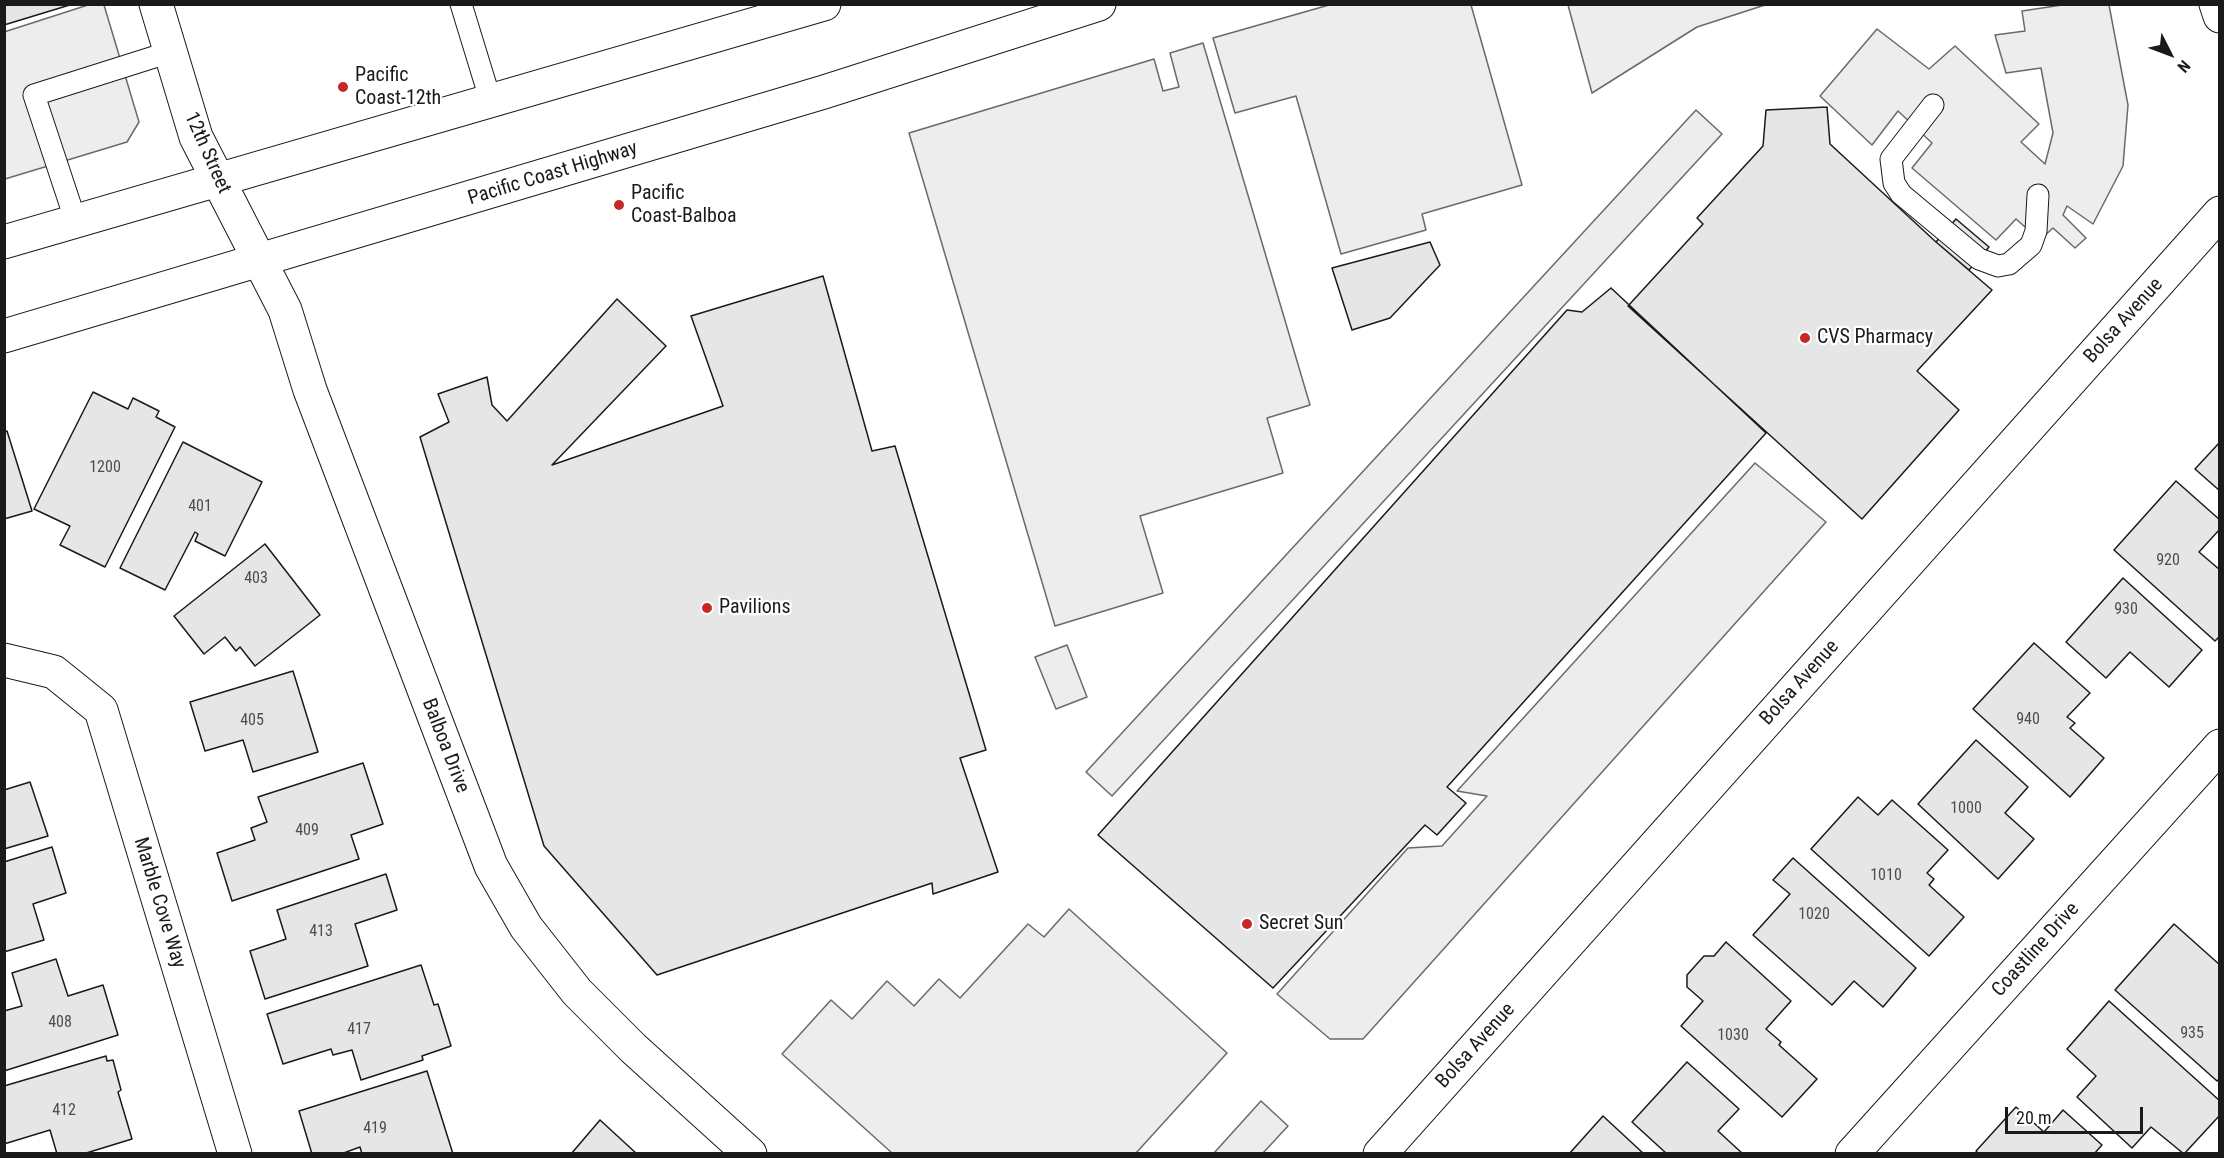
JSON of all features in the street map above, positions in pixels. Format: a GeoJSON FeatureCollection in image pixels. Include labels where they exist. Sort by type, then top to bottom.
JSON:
{"type":"FeatureCollection","features":[{"type":"Feature","properties":{"kind":"main road","name":"12th Street"},"geometry":{"type":"LineString","coordinates":[[156,4],[196,137],[260,262]]}},
{"type":"Feature","properties":{"kind":"main road"},"geometry":{"type":"LineString","coordinates":[[4,242],[824,4]]}},
{"type":"Feature","properties":{"kind":"main road","name":"Pacific Coast Highway"},"geometry":{"type":"LineString","coordinates":[[4,336],[260,262],[813,96],[1099,4]]}},
{"type":"Feature","properties":{"kind":"main road"},"geometry":{"type":"LineString","coordinates":[[2216,4],[2220,16]]}},
{"type":"Feature","properties":{"kind":"main road","name":"Bolsa Avenue"},"geometry":{"type":"LineString","coordinates":[[1380,1154],[2220,213]]}},
{"type":"Feature","properties":{"kind":"main road","name":"Balboa Drive"},"geometry":{"type":"LineString","coordinates":[[260,262],[285,310],[310,390],[491,866],[526,927],[577,992],[633,1048],[750,1154]]}},
{"type":"Feature","properties":{"kind":"main road","name":"Marble Cove Way"},"geometry":{"type":"LineString","coordinates":[[4,660],[54,672],[100,710],[235,1154]]}},
{"type":"Feature","properties":{"kind":"main road","name":"Coastline Drive"},"geometry":{"type":"LineString","coordinates":[[1852,1154],[2220,746]]}},
{"type":"Feature","properties":{"kind":"lane"},"geometry":{"type":"LineString","coordinates":[[461,4],[491,102]]}},
{"type":"Feature","properties":{"kind":"lane"},"geometry":{"type":"LineString","coordinates":[[76,222],[34,94],[170,52]]}},
{"type":"Feature","properties":{"kind":"lane"},"geometry":{"type":"LineString","coordinates":[[1933,105],[1891,159],[1894,183],[1901,194],[1979,258],[1998,266],[2009,264],[2031,245],[2037,231],[2038,195]]}},
{"type":"Feature","properties":{"kind":"shaded area"},"geometry":{"type":"Polygon","coordinates":[[[1568,4],[1765,5],[1697,27],[1592,93],[1568,4]]]}},
{"type":"Feature","properties":{"kind":"shaded area"},"geometry":{"type":"Polygon","coordinates":[[[88,5],[104,5],[139,122],[127,142],[5,179],[4,32],[88,5]]]}},
{"type":"Feature","properties":{"kind":"shaded area"},"geometry":{"type":"Polygon","coordinates":[[[1329,5],[1471,5],[1522,185],[1422,214],[1426,230],[1341,254],[1296,96],[1235,113],[1213,38],[1329,5]]]}},
{"type":"Feature","properties":{"kind":"shaded area"},"geometry":{"type":"Polygon","coordinates":[[[2062,5],[2109,5],[2128,105],[2123,166],[2093,224],[2067,206],[2063,215],[2086,238],[2075,248],[2053,228],[2040,240],[2016,219],[1996,240],[1912,168],[1932,143],[1898,111],[1872,145],[1820,96],[1877,29],[1929,69],[1955,46],[2039,124],[2021,142],[2045,164],[2053,133],[2041,68],[2006,73],[1995,35],[2025,31],[2022,11],[2062,5]]]}},
{"type":"Feature","properties":{"kind":"shaded area"},"geometry":{"type":"Polygon","coordinates":[[[1203,43],[1310,405],[1267,418],[1283,473],[1140,516],[1163,593],[1055,626],[909,133],[1154,59],[1163,91],[1179,87],[1170,53],[1203,43]]]}},
{"type":"Feature","properties":{"kind":"shaded area"},"geometry":{"type":"Polygon","coordinates":[[[1696,110],[1722,134],[1112,796],[1086,772],[1696,110]]]}},
{"type":"Feature","properties":{"kind":"shaded area"},"geometry":{"type":"Polygon","coordinates":[[[1755,463],[1826,522],[1363,1039],[1330,1039],[1277,994],[1408,848],[1442,846],[1487,796],[1457,791],[1755,463]]]}},
{"type":"Feature","properties":{"kind":"shaded area"},"geometry":{"type":"Polygon","coordinates":[[[1067,645],[1087,697],[1056,709],[1035,657],[1067,645]]]}},
{"type":"Feature","properties":{"kind":"shaded area"},"geometry":{"type":"Polygon","coordinates":[[[1069,909],[1227,1053],[1136,1153],[892,1153],[782,1054],[831,1000],[852,1019],[887,981],[914,1006],[939,979],[960,998],[1028,924],[1044,937],[1069,909]]]}},
{"type":"Feature","properties":{"kind":"shaded area"},"geometry":{"type":"Polygon","coordinates":[[[1261,1101],[1288,1126],[1263,1153],[1214,1153],[1261,1101]]]}},
{"type":"Feature","properties":{"kind":"building"},"geometry":{"type":"Polygon","coordinates":[[[4,4],[73,4],[4,25],[4,4]]]}},
{"type":"Feature","properties":{"kind":"building","name":"CVS Pharmacy"},"geometry":{"type":"Polygon","coordinates":[[[1827,107],[1830,144],[1936,242],[1992,290],[1917,371],[1959,410],[1862,519],[1628,306],[1703,224],[1697,218],[1763,146],[1766,110],[1827,107]]]}},
{"type":"Feature","properties":{"kind":"building"},"geometry":{"type":"Polygon","coordinates":[[[1956,219],[1989,247],[1969,270],[1936,242],[1956,219]]]}},
{"type":"Feature","properties":{"kind":"building"},"geometry":{"type":"Polygon","coordinates":[[[1430,242],[1440,265],[1390,318],[1352,330],[1332,268],[1430,242]]]}},
{"type":"Feature","properties":{"kind":"building","name":"Pavilions"},"geometry":{"type":"Polygon","coordinates":[[[823,276],[872,451],[895,446],[986,750],[960,758],[998,872],[933,894],[932,883],[657,975],[544,846],[420,437],[449,422],[438,394],[487,377],[492,405],[507,421],[617,299],[666,346],[552,465],[723,406],[691,316],[823,276]]]}},
{"type":"Feature","properties":{"kind":"building"},"geometry":{"type":"Polygon","coordinates":[[[1611,288],[1766,433],[1447,787],[1466,803],[1437,835],[1425,825],[1273,988],[1098,835],[1567,310],[1582,312],[1611,288]]]}},
{"type":"Feature","properties":{"kind":"building"},"geometry":{"type":"Polygon","coordinates":[[[93,392],[128,409],[133,398],[159,411],[156,417],[175,427],[105,567],[60,545],[70,526],[34,509],[93,392]]]}},
{"type":"Feature","properties":{"kind":"building"},"geometry":{"type":"Polygon","coordinates":[[[7,431],[32,511],[4,519],[4,432],[7,431]]]}},
{"type":"Feature","properties":{"kind":"building"},"geometry":{"type":"Polygon","coordinates":[[[183,442],[262,482],[225,556],[195,541],[198,534],[195,532],[165,590],[120,568],[183,442]]]}},
{"type":"Feature","properties":{"kind":"building"},"geometry":{"type":"Polygon","coordinates":[[[2220,442],[2220,491],[2195,469],[2220,442]]]}},
{"type":"Feature","properties":{"kind":"building"},"geometry":{"type":"Polygon","coordinates":[[[2176,481],[2220,520],[2220,529],[2199,552],[2220,570],[2220,636],[2215,641],[2114,550],[2176,481]]]}},
{"type":"Feature","properties":{"kind":"building"},"geometry":{"type":"Polygon","coordinates":[[[265,544],[320,615],[255,666],[240,647],[236,651],[225,637],[204,654],[174,616],[265,544]]]}},
{"type":"Feature","properties":{"kind":"building"},"geometry":{"type":"Polygon","coordinates":[[[2123,578],[2202,650],[2169,687],[2130,652],[2106,678],[2066,642],[2123,578]]]}},
{"type":"Feature","properties":{"kind":"building"},"geometry":{"type":"Polygon","coordinates":[[[2034,643],[2090,693],[2067,717],[2075,723],[2070,728],[2104,758],[2070,797],[1973,709],[2034,643]]]}},
{"type":"Feature","properties":{"kind":"building"},"geometry":{"type":"Polygon","coordinates":[[[293,671],[318,752],[253,772],[243,740],[205,751],[190,702],[293,671]]]}},
{"type":"Feature","properties":{"kind":"building"},"geometry":{"type":"Polygon","coordinates":[[[1976,740],[2028,787],[2005,813],[2034,839],[1998,879],[1918,804],[1976,740]]]}},
{"type":"Feature","properties":{"kind":"building"},"geometry":{"type":"Polygon","coordinates":[[[363,763],[383,824],[351,835],[359,859],[232,901],[217,853],[255,840],[251,828],[267,822],[258,797],[363,763]]]}},
{"type":"Feature","properties":{"kind":"building"},"geometry":{"type":"Polygon","coordinates":[[[30,782],[48,836],[4,849],[4,790],[30,782]]]}},
{"type":"Feature","properties":{"kind":"building"},"geometry":{"type":"Polygon","coordinates":[[[1858,797],[1878,815],[1892,800],[1948,850],[1927,873],[1934,879],[1929,885],[1964,917],[1929,956],[1811,849],[1858,797]]]}},
{"type":"Feature","properties":{"kind":"building"},"geometry":{"type":"Polygon","coordinates":[[[52,847],[66,893],[33,904],[44,940],[4,952],[4,862],[52,847]]]}},
{"type":"Feature","properties":{"kind":"building"},"geometry":{"type":"Polygon","coordinates":[[[1793,858],[1916,968],[1883,1007],[1854,981],[1832,1005],[1753,935],[1790,894],[1773,880],[1793,858]]]}},
{"type":"Feature","properties":{"kind":"building"},"geometry":{"type":"Polygon","coordinates":[[[386,874],[397,910],[355,924],[368,966],[265,999],[250,951],[286,939],[277,910],[386,874]]]}},
{"type":"Feature","properties":{"kind":"building"},"geometry":{"type":"Polygon","coordinates":[[[2174,924],[2220,965],[2220,1078],[2217,1081],[2115,990],[2174,924]]]}},
{"type":"Feature","properties":{"kind":"building"},"geometry":{"type":"Polygon","coordinates":[[[1726,942],[1791,1001],[1766,1029],[1781,1042],[1779,1045],[1817,1079],[1782,1117],[1681,1026],[1703,1001],[1687,987],[1687,975],[1704,956],[1714,956],[1726,942]]]}},
{"type":"Feature","properties":{"kind":"building"},"geometry":{"type":"Polygon","coordinates":[[[56,959],[68,996],[103,985],[118,1035],[4,1071],[4,1011],[22,1006],[12,973],[56,959]]]}},
{"type":"Feature","properties":{"kind":"building"},"geometry":{"type":"Polygon","coordinates":[[[421,965],[434,1005],[438,1004],[451,1046],[422,1056],[423,1060],[361,1080],[352,1050],[333,1055],[331,1049],[283,1064],[267,1014],[421,965]]]}},
{"type":"Feature","properties":{"kind":"building"},"geometry":{"type":"Polygon","coordinates":[[[2109,1001],[2220,1101],[2220,1115],[2184,1154],[2151,1127],[2132,1148],[2077,1097],[2096,1076],[2067,1049],[2109,1001]]]}},
{"type":"Feature","properties":{"kind":"building"},"geometry":{"type":"Polygon","coordinates":[[[106,1056],[107,1061],[113,1060],[121,1090],[118,1092],[132,1139],[83,1154],[57,1154],[50,1130],[4,1144],[4,1086],[106,1056]]]}},
{"type":"Feature","properties":{"kind":"building"},"geometry":{"type":"Polygon","coordinates":[[[1687,1062],[1739,1109],[1718,1131],[1743,1154],[1667,1154],[1632,1122],[1687,1062]]]}},
{"type":"Feature","properties":{"kind":"building"},"geometry":{"type":"Polygon","coordinates":[[[427,1071],[453,1154],[362,1154],[360,1147],[341,1154],[312,1154],[299,1111],[427,1071]]]}},
{"type":"Feature","properties":{"kind":"building"},"geometry":{"type":"Polygon","coordinates":[[[2016,1107],[2044,1132],[2063,1110],[2102,1145],[2094,1154],[1979,1154],[1976,1151],[2016,1107]]]}},
{"type":"Feature","properties":{"kind":"building"},"geometry":{"type":"Polygon","coordinates":[[[1603,1116],[1644,1154],[1569,1154],[1603,1116]]]}},
{"type":"Feature","properties":{"kind":"building"},"geometry":{"type":"Polygon","coordinates":[[[600,1120],[637,1154],[571,1154],[600,1120]]]}},
{"type":"Feature","properties":{"kind":"place","name":"Pacific Coast-12th"},"geometry":{"type":"Point","coordinates":[343,87]}},
{"type":"Feature","properties":{"kind":"place","name":"Pacific Coast-Balboa"},"geometry":{"type":"Point","coordinates":[619,205]}},
{"type":"Feature","properties":{"kind":"place","name":"CVS Pharmacy"},"geometry":{"type":"Point","coordinates":[1805,338]}},
{"type":"Feature","properties":{"kind":"place","name":"Pavilions"},"geometry":{"type":"Point","coordinates":[707,608]}},
{"type":"Feature","properties":{"kind":"place","name":"Secret Sun"},"geometry":{"type":"Point","coordinates":[1247,924]}}]}
